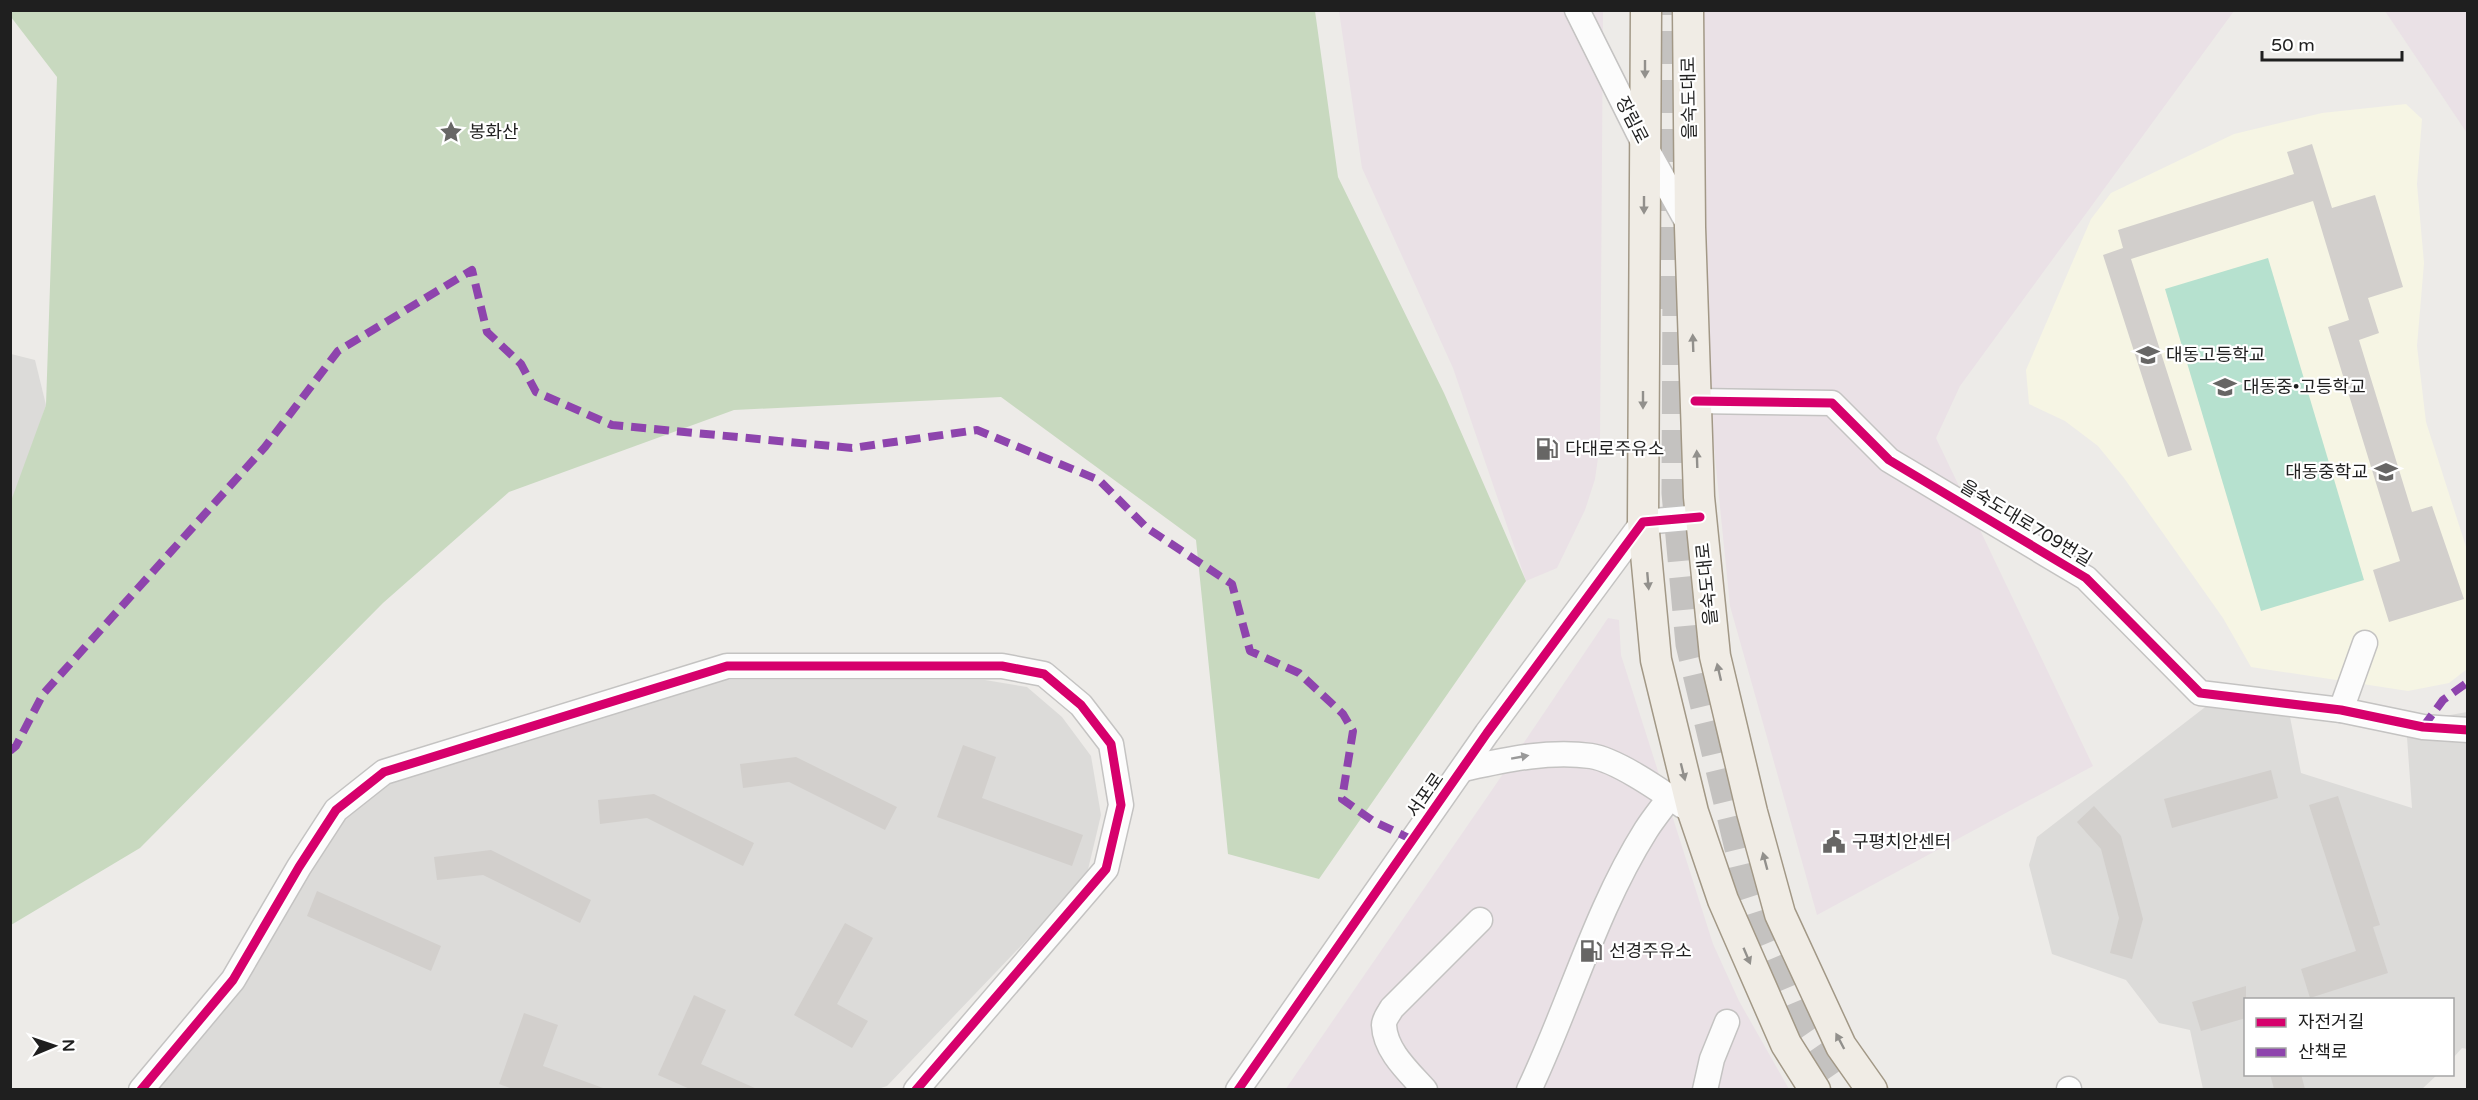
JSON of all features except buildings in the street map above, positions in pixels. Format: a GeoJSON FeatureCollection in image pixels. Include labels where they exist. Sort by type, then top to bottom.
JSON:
{"type":"FeatureCollection","features":[{"type":"Feature","properties":{"kind":"main road"},"geometry":{"type":"LineString","coordinates":[[1646,10],[1643,522],[1656,660],[1682,804],[1786,1044],[1815,1089]]}},
{"type":"Feature","properties":{"kind":"main road","name":"을숙도대로"},"geometry":{"type":"LineString","coordinates":[[1688,10],[1690,227],[1695,401],[1700,518],[1715,656],[1752,812],[1780,914],[1841,1046],[1872,1089]]}},
{"type":"Feature","properties":{"kind":"street","name":"장림로"},"geometry":{"type":"LineString","coordinates":[[1577,10],[1645,146],[1690,227]]}},
{"type":"Feature","properties":{"kind":"street","name":"을숙도대로709번길"},"geometry":{"type":"LineString","coordinates":[[1695,401],[1832,403],[1889,460],[2086,578],[2200,693],[2341,710],[2423,727],[2468,730]]}},
{"type":"Feature","properties":{"kind":"street"},"geometry":{"type":"LineString","coordinates":[[1643,522],[1700,518]]}},
{"type":"Feature","properties":{"kind":"street","name":"서포로"},"geometry":{"type":"LineString","coordinates":[[1238,1089],[1487,733],[1643,522]]}},
{"type":"Feature","properties":{"kind":"street"},"geometry":{"type":"LineString","coordinates":[[2341,710],[2365,643]]}},
{"type":"Feature","properties":{"kind":"street"},"geometry":{"type":"LineString","coordinates":[[141,1089],[233,980],[299,867],[336,810],[384,772],[727,666],[1002,666],[1044,674],[1081,705],[1111,744],[1121,805],[1106,869],[916,1089]]}},
{"type":"Feature","properties":{"kind":"street"},"geometry":{"type":"LineString","coordinates":[[1463,769],[1527,755],[1592,756],[1631,772],[1682,804],[1646,830],[1621,876],[1590,943],[1552,1042],[1529,1089]]}},
{"type":"Feature","properties":{"kind":"street"},"geometry":{"type":"LineString","coordinates":[[1425,1089],[1398,1060],[1387,1037],[1384,1023],[1392,1008],[1480,920]]}},
{"type":"Feature","properties":{"kind":"street"},"geometry":{"type":"LineString","coordinates":[[1705,1089],[1712,1059],[1727,1022]]}},
{"type":"Feature","properties":{"kind":"shaded area"},"geometry":{"type":"Polygon","coordinates":[[[1339,11],[1603,11],[1600,444],[1595,479],[1585,510],[1557,568],[1526,581],[1453,368],[1362,168],[1339,11]]]}},
{"type":"Feature","properties":{"kind":"shaded area"},"geometry":{"type":"Polygon","coordinates":[[[1700,11],[2234,11],[1960,386],[1936,438],[2093,766],[1817,915],[1730,606],[1705,358],[1700,11]]]}},
{"type":"Feature","properties":{"kind":"shaded area"},"geometry":{"type":"Polygon","coordinates":[[[2385,11],[2467,11],[2467,133],[2385,11]]]}},
{"type":"Feature","properties":{"kind":"shaded area","name":"대동중•고등학교"},"geometry":{"type":"Polygon","coordinates":[[[2406,104],[2422,119],[2417,184],[2424,263],[2417,346],[2426,422],[2467,550],[2467,669],[2449,683],[2408,691],[2251,667],[2223,618],[2124,478],[2098,446],[2065,421],[2029,404],[2026,370],[2091,219],[2111,193],[2234,134],[2322,113],[2406,104]]]}},
{"type":"Feature","properties":{"kind":"shaded area"},"geometry":{"type":"Polygon","coordinates":[[[11,354],[35,360],[46,405],[11,510],[11,354]]]}},
{"type":"Feature","properties":{"kind":"shaded area"},"geometry":{"type":"Polygon","coordinates":[[[1608,618],[1619,620],[1621,655],[1713,944],[1739,1001],[1789,1089],[1285,1090],[1492,790],[1608,618]]]}},
{"type":"Feature","properties":{"kind":"shaded area"},"geometry":{"type":"Polygon","coordinates":[[[718,680],[985,680],[1027,687],[1062,717],[1091,756],[1101,815],[1086,878],[887,1086],[878,1089],[149,1090],[338,820],[384,783],[718,680]]]}},
{"type":"Feature","properties":{"kind":"shaded area"},"geometry":{"type":"Polygon","coordinates":[[[2213,701],[2290,717],[2301,773],[2412,808],[2406,723],[2467,712],[2467,1049],[2462,1048],[2454,1057],[2454,998],[2244,998],[2244,1076],[2436,1076],[2422,1089],[2203,1089],[2190,1030],[2159,1023],[2126,980],[2052,954],[2029,865],[2037,837],[2213,701]]]}},
{"type":"Feature","properties":{"kind":"green space"},"geometry":{"type":"Polygon","coordinates":[[[11,10],[1315,11],[1338,177],[1444,393],[1526,581],[1319,879],[1228,854],[1196,540],[1001,397],[734,410],[509,492],[383,603],[140,848],[11,925],[11,501],[46,405],[57,77],[11,17],[11,10]]]}},
{"type":"Feature","properties":{"kind":"green space"},"geometry":{"type":"Polygon","coordinates":[[[2268,258],[2364,580],[2261,611],[2165,289],[2268,258]]]}},
{"type":"Feature","properties":{"kind":"tunnel"},"geometry":{"type":"LineString","coordinates":[[1664,309],[1665,10]]}},
{"type":"Feature","properties":{"kind":"tunnel"},"geometry":{"type":"LineString","coordinates":[[1679,283],[1678,493],[1692,644],[1746,869],[1768,937],[1796,1004],[1849,1081]]}},
{"type":"Feature","properties":{"kind":"marked path"},"geometry":{"type":"LineString","coordinates":[[10,751],[16,746],[43,694],[265,447],[338,351],[472,270],[487,332],[521,364],[536,392],[612,425],[852,448],[977,430],[1099,480],[1147,528],[1232,584],[1250,651],[1299,673],[1343,714],[1353,731],[1342,799],[1373,821],[1413,840]]}},
{"type":"Feature","properties":{"kind":"marked path"},"geometry":{"type":"LineString","coordinates":[[2423,727],[2443,700],[2468,682]]}},
{"type":"Feature","properties":{"kind":"cycle path"},"geometry":{"type":"LineString","coordinates":[[1695,401],[1832,403],[1889,460],[2086,578],[2200,693],[2341,710],[2423,727],[2468,730]]}},
{"type":"Feature","properties":{"kind":"cycle path"},"geometry":{"type":"LineString","coordinates":[[1238,1090],[1487,733],[1643,522],[1700,517]]}},
{"type":"Feature","properties":{"kind":"cycle path"},"geometry":{"type":"LineString","coordinates":[[141,1090],[233,980],[299,867],[336,810],[384,772],[727,666],[1002,666],[1044,674],[1081,705],[1111,744],[1121,805],[1106,869],[916,1090]]}},
{"type":"Feature","properties":{"kind":"place","name":"봉화산"},"geometry":{"type":"Point","coordinates":[451,132]}},
{"type":"Feature","properties":{"kind":"place","name":"대동고등학교"},"geometry":{"type":"Point","coordinates":[2148,355]}},
{"type":"Feature","properties":{"kind":"place","name":"대동중•고등학교"},"geometry":{"type":"Point","coordinates":[2225,387]}},
{"type":"Feature","properties":{"kind":"place","name":"다대로주유소"},"geometry":{"type":"Point","coordinates":[1547,449]}},
{"type":"Feature","properties":{"kind":"place","name":"대동중학교"},"geometry":{"type":"Point","coordinates":[2386,472]}},
{"type":"Feature","properties":{"kind":"place","name":"구평치안센터"},"geometry":{"type":"Point","coordinates":[1834,842]}},
{"type":"Feature","properties":{"kind":"place","name":"선경주유소"},"geometry":{"type":"Point","coordinates":[1591,951]}}]}
